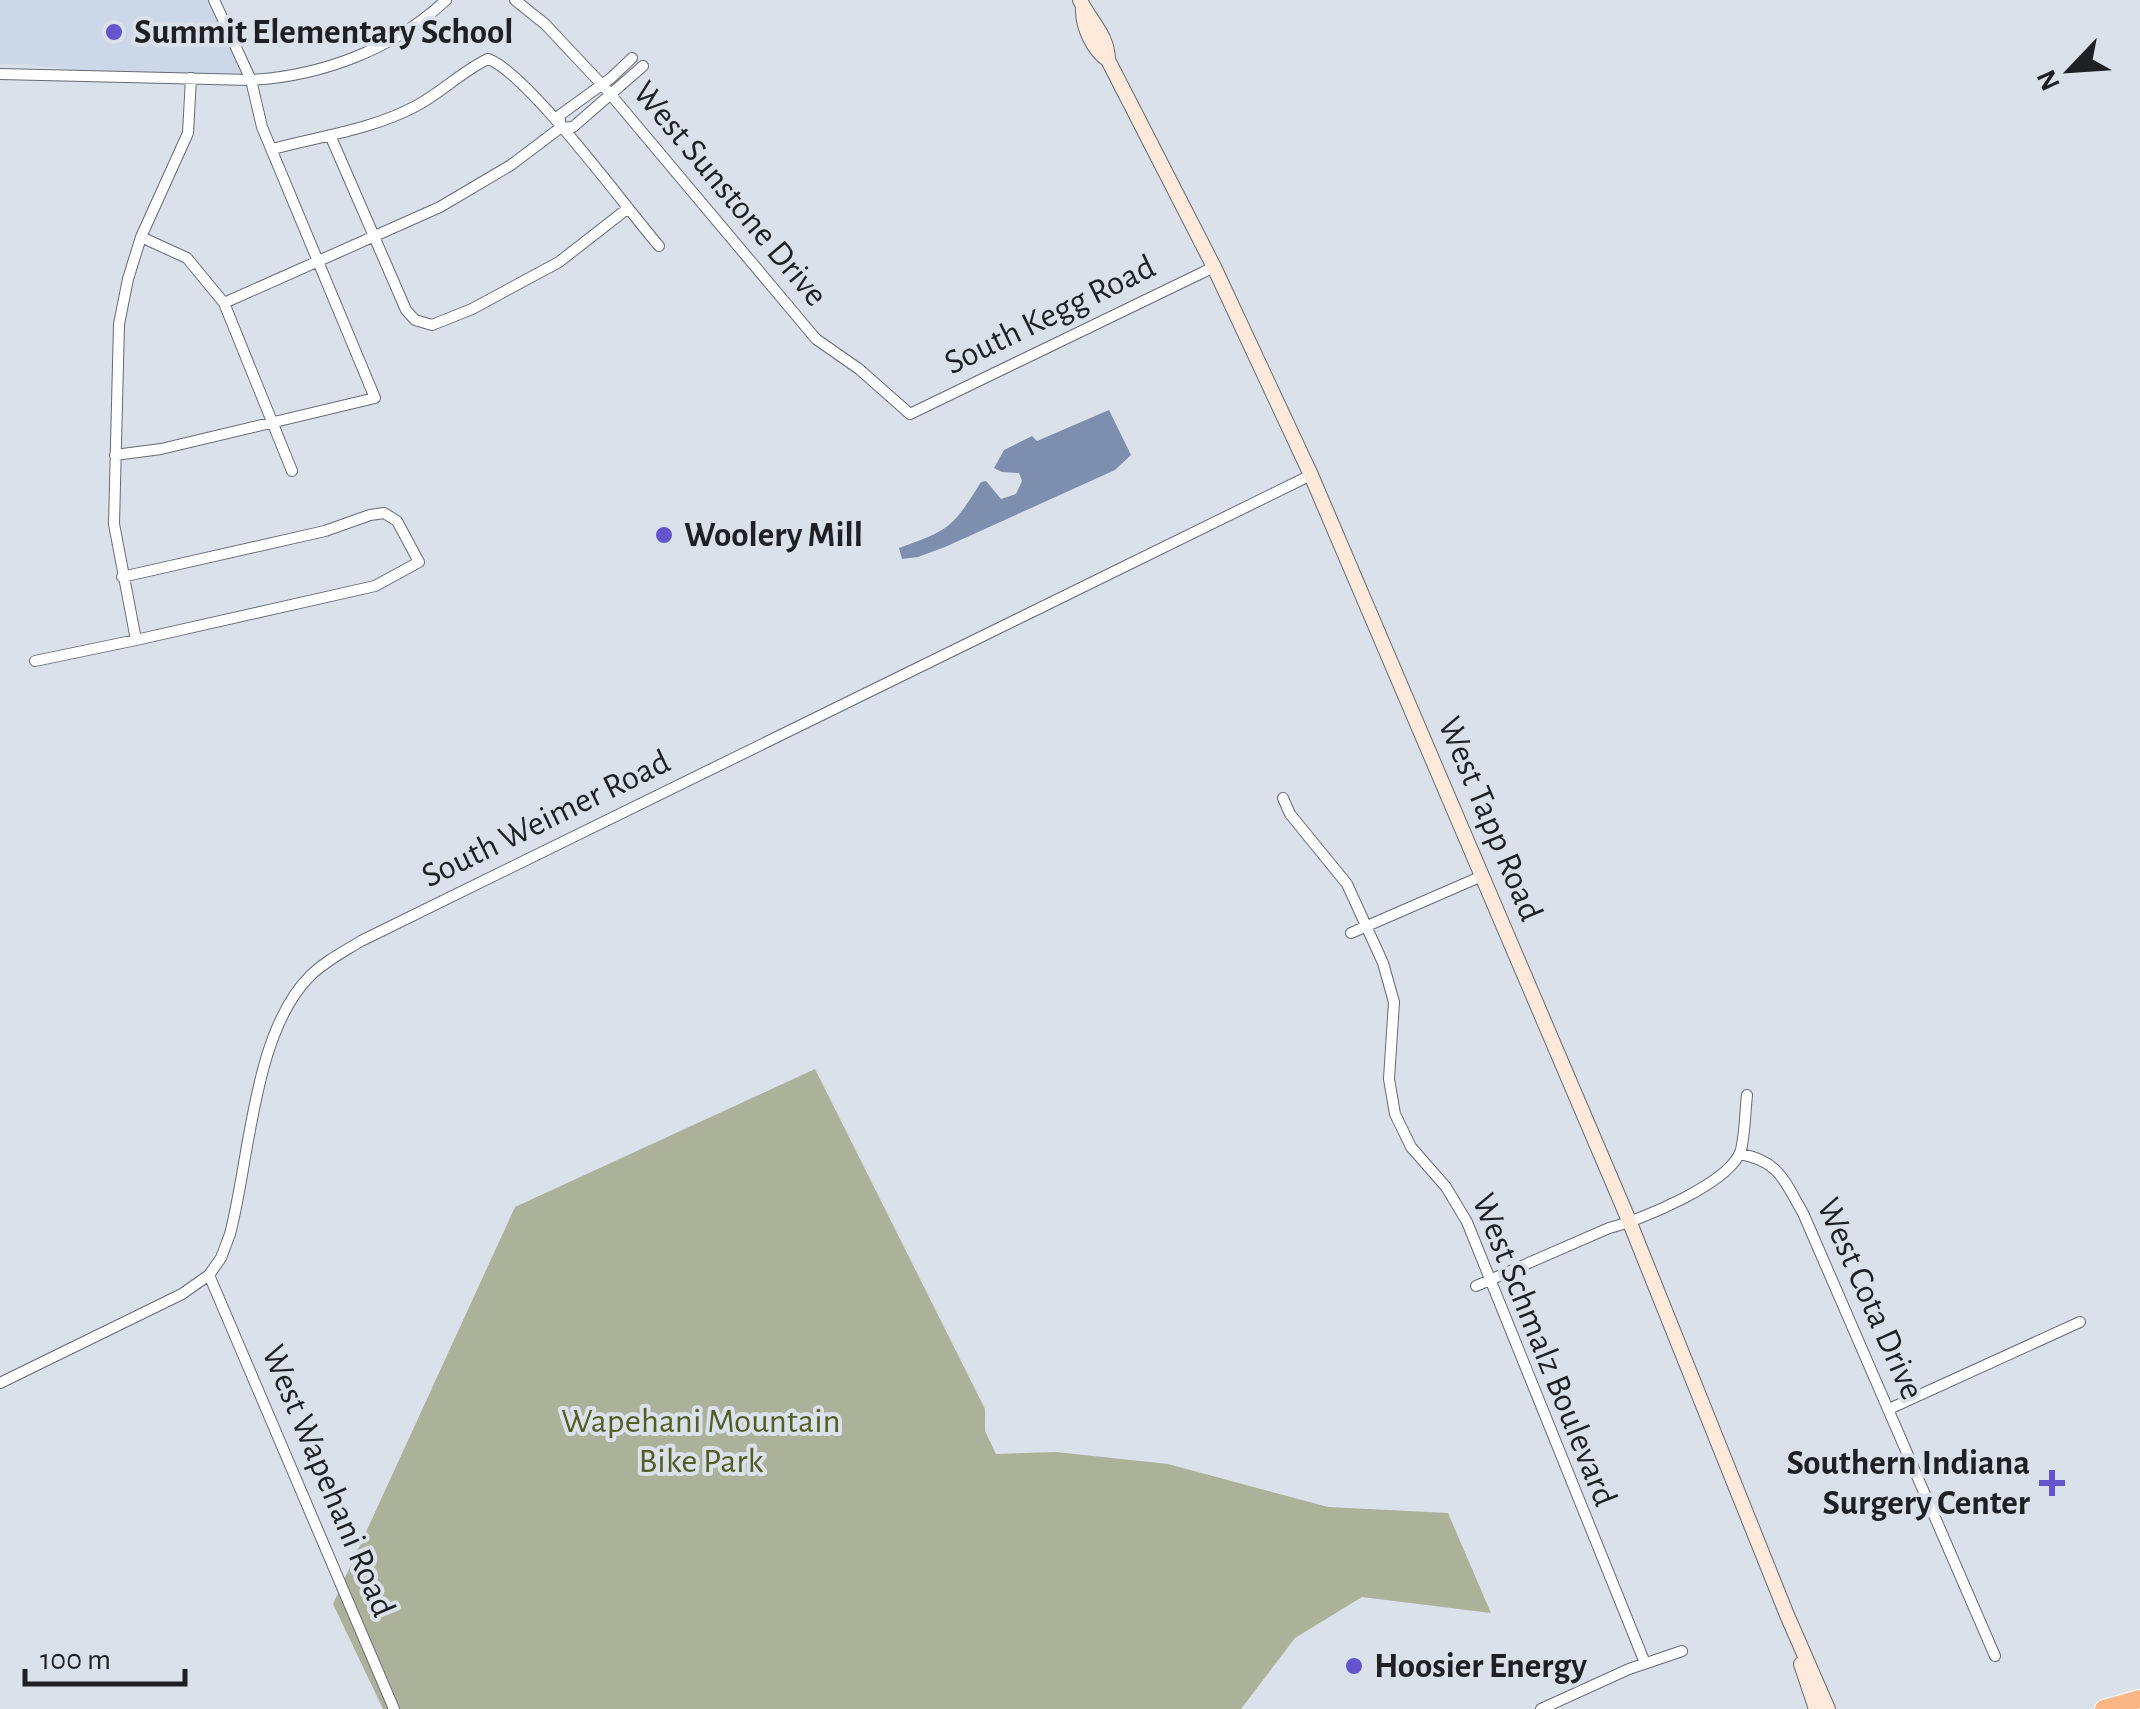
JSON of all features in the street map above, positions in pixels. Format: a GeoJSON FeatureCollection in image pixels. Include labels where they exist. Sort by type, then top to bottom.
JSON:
{"type":"FeatureCollection","features":[{"type":"Feature","properties":{"kind":"highway"},"geometry":{"type":"LineString","coordinates":[[2104,1709],[2140,1699]]}},
{"type":"Feature","properties":{"kind":"main road","name":"West Tapp Road"},"geometry":{"type":"LineString","coordinates":[[1082,4],[1083,18],[1097,50],[1108,60],[1214,267],[1311,475],[1630,1223],[1828,1709]]}},
{"type":"Feature","properties":{"kind":"main road","name":"West Tapp Road"},"geometry":{"type":"LineString","coordinates":[[1787,1615],[1839,1709]]}},
{"type":"Feature","properties":{"kind":"main road"},"geometry":{"type":"LineString","coordinates":[[1787,1615],[1816,1709]]}},
{"type":"Feature","properties":{"kind":"street"},"geometry":{"type":"LineString","coordinates":[[115,455],[161,448],[375,398],[320,258],[262,127],[252,80],[214,0]]}},
{"type":"Feature","properties":{"kind":"street"},"geometry":{"type":"LineString","coordinates":[[0,74],[288,78],[366,52],[394,38],[446,0]]}},
{"type":"Feature","properties":{"kind":"street","name":"West Sunstone Drive"},"geometry":{"type":"LineString","coordinates":[[516,0],[545,24],[611,95],[816,339],[859,368],[910,414]]}},
{"type":"Feature","properties":{"kind":"street"},"geometry":{"type":"LineString","coordinates":[[560,128],[560,115],[632,58]]}},
{"type":"Feature","properties":{"kind":"street"},"geometry":{"type":"LineString","coordinates":[[272,149],[349,132],[414,107],[488,59],[502,64],[659,246]]}},
{"type":"Feature","properties":{"kind":"street"},"geometry":{"type":"LineString","coordinates":[[224,303],[440,207],[511,165],[560,128],[573,127],[643,66]]}},
{"type":"Feature","properties":{"kind":"street"},"geometry":{"type":"LineString","coordinates":[[136,640],[114,524],[119,324],[141,236],[188,133],[191,78]]}},
{"type":"Feature","properties":{"kind":"street"},"geometry":{"type":"LineString","coordinates":[[330,135],[406,310],[415,320],[438,324],[505,293],[558,262],[627,210]]}},
{"type":"Feature","properties":{"kind":"street"},"geometry":{"type":"LineString","coordinates":[[141,236],[187,258],[224,303],[292,471]]}},
{"type":"Feature","properties":{"kind":"street","name":"South Kegg Road"},"geometry":{"type":"LineString","coordinates":[[910,414],[1214,267]]}},
{"type":"Feature","properties":{"kind":"street","name":"South Weimer Road"},"geometry":{"type":"LineString","coordinates":[[0,1383],[172,1300],[208,1275],[230,1234],[279,1020],[300,988],[329,960],[476,884],[1311,475]]}},
{"type":"Feature","properties":{"kind":"street"},"geometry":{"type":"LineString","coordinates":[[35,661],[362,590],[420,562],[397,521],[384,513],[325,531],[122,577]]}},
{"type":"Feature","properties":{"kind":"street","name":"West Schmalz Boulevard"},"geometry":{"type":"LineString","coordinates":[[1282,798],[1290,814],[1347,884],[1383,962],[1394,1002],[1389,1079],[1395,1114],[1411,1148],[1461,1209],[1645,1663]]}},
{"type":"Feature","properties":{"kind":"street"},"geometry":{"type":"LineString","coordinates":[[1351,933],[1482,876]]}},
{"type":"Feature","properties":{"kind":"street"},"geometry":{"type":"LineString","coordinates":[[1476,1286],[1609,1228],[1630,1223],[1710,1184],[1740,1154],[1747,1095]]}},
{"type":"Feature","properties":{"kind":"street","name":"West Cota Drive"},"geometry":{"type":"LineString","coordinates":[[1740,1154],[1763,1158],[1781,1174],[1803,1213],[1995,1656]]}},
{"type":"Feature","properties":{"kind":"street","name":"West Wapehani Road"},"geometry":{"type":"LineString","coordinates":[[208,1275],[394,1709]]}},
{"type":"Feature","properties":{"kind":"street"},"geometry":{"type":"LineString","coordinates":[[1890,1408],[2080,1322]]}},
{"type":"Feature","properties":{"kind":"street"},"geometry":{"type":"LineString","coordinates":[[1541,1709],[1682,1651]]}},
{"type":"Feature","properties":{"kind":"shaded area","name":"Summit Elementary School"},"geometry":{"type":"Polygon","coordinates":[[[0,0],[212,0],[251,83],[129,77],[0,64],[0,0]]]}},
{"type":"Feature","properties":{"kind":"green space","name":"Wapehani Mountain Bike Park"},"geometry":{"type":"Polygon","coordinates":[[[815,1069],[985,1409],[985,1431],[996,1454],[1056,1452],[1168,1464],[1328,1507],[1448,1513],[1491,1613],[1362,1597],[1295,1638],[1241,1709],[383,1709],[333,1604],[515,1207],[815,1069]]]}},
{"type":"Feature","properties":{"kind":"water"},"geometry":{"type":"Polygon","coordinates":[[[1109,410],[1131,455],[1115,470],[945,547],[902,559],[899,548],[949,525],[981,482],[986,481],[1001,499],[1016,494],[1022,481],[1019,473],[994,468],[1004,450],[1032,436],[1037,441],[1109,410]]]}},
{"type":"Feature","properties":{"kind":"place","name":"Summit Elementary School"},"geometry":{"type":"Point","coordinates":[114,32]}},
{"type":"Feature","properties":{"kind":"place","name":"Woolery Mill"},"geometry":{"type":"Point","coordinates":[664,535]}},
{"type":"Feature","properties":{"kind":"place","name":"Southern Indiana Surgery Center"},"geometry":{"type":"Point","coordinates":[2052,1483]}},
{"type":"Feature","properties":{"kind":"place","name":"Hoosier Energy"},"geometry":{"type":"Point","coordinates":[1354,1666]}}]}
